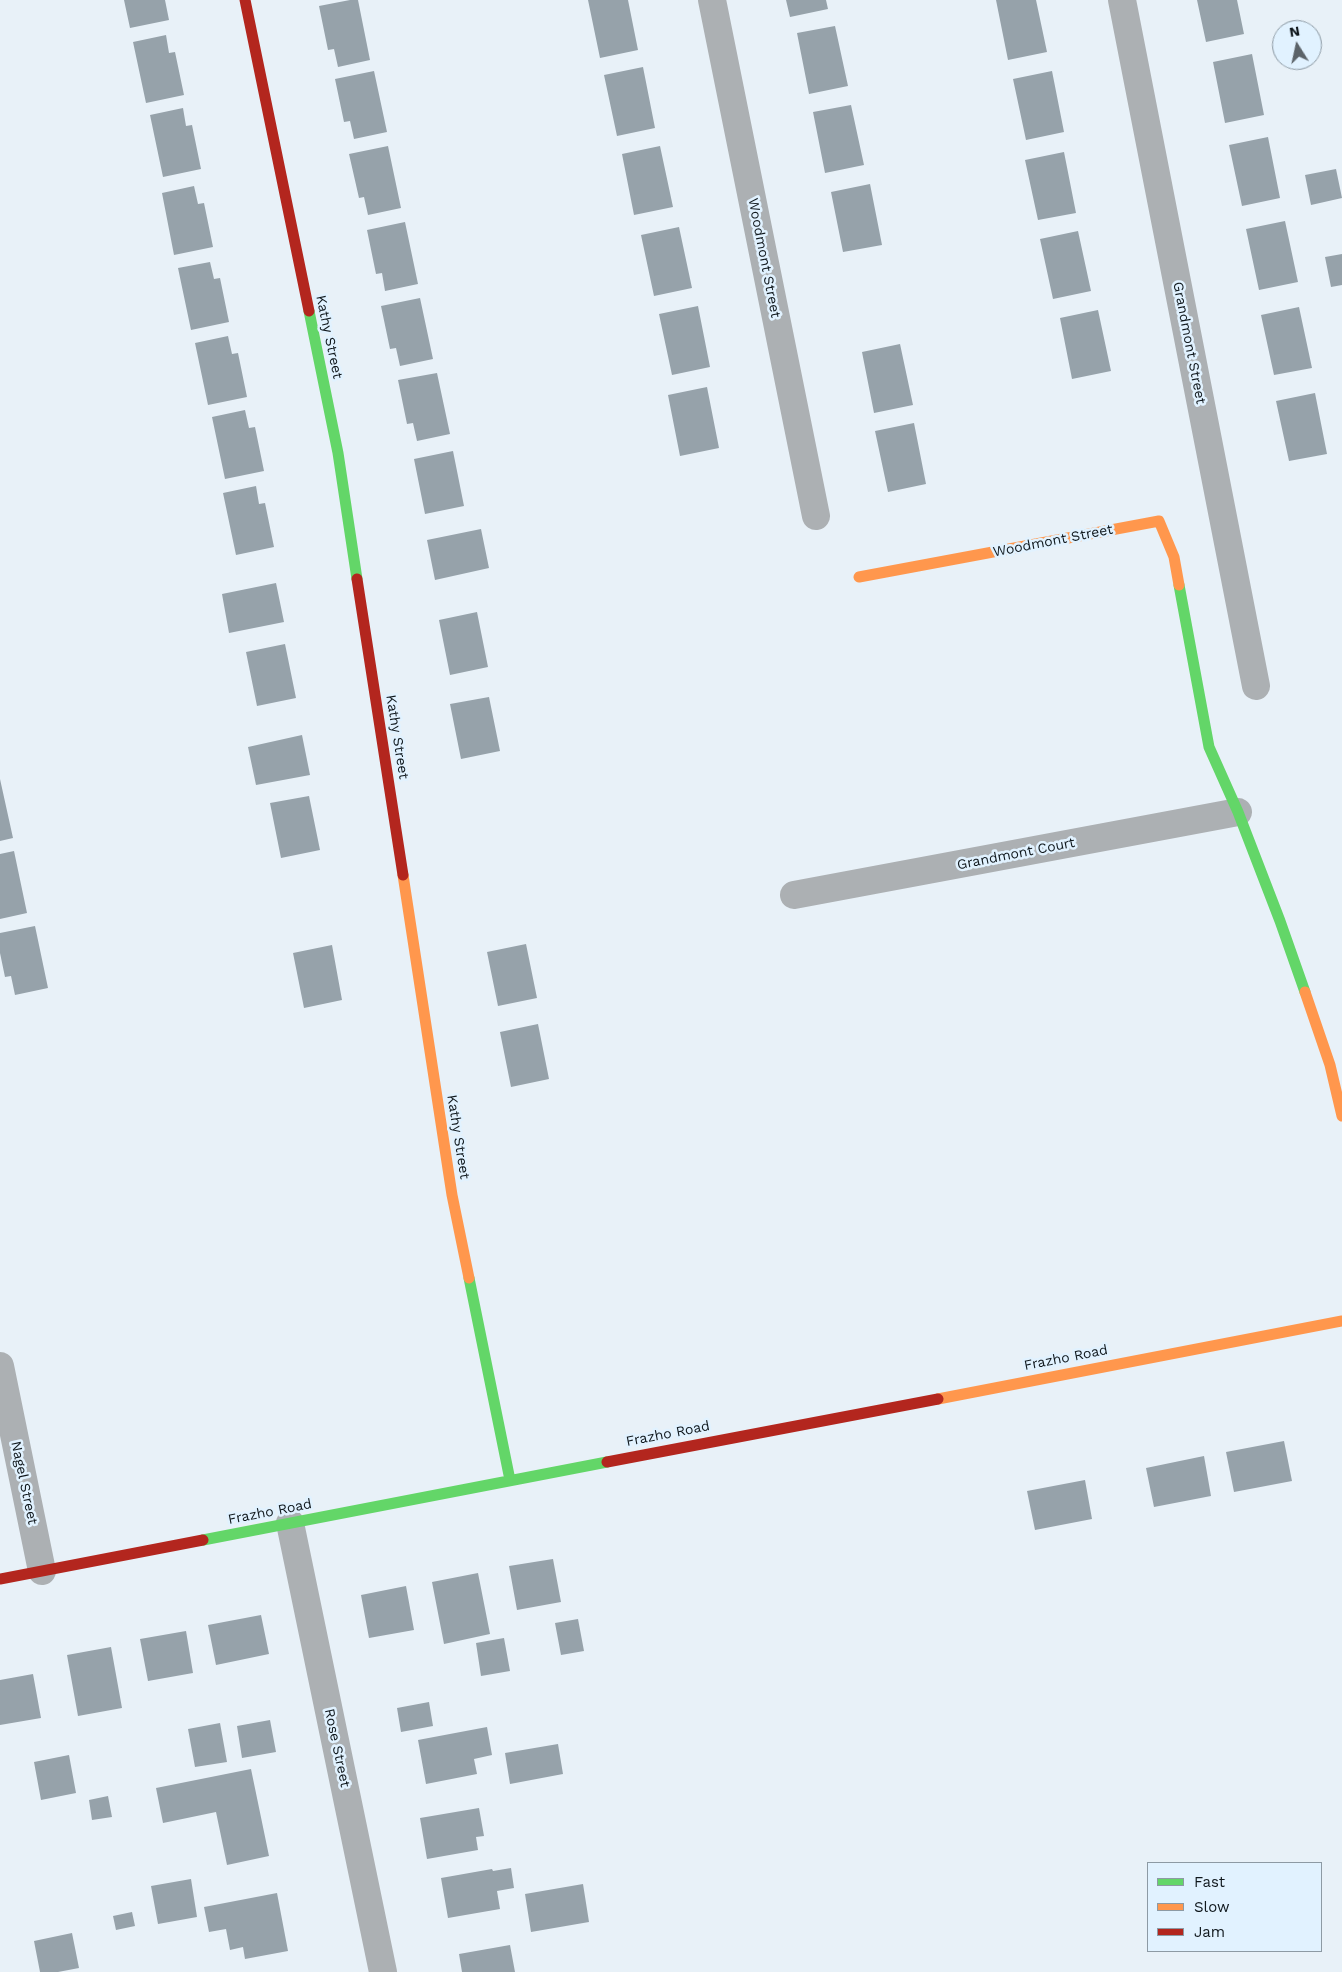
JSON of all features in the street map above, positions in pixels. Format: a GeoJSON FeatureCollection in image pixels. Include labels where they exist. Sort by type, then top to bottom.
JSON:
{"type":"FeatureCollection","features":[{"type":"Feature","properties":{"kind":"street","name":"Kathy Street"},"geometry":{"type":"LineString","coordinates":[[245,0],[338,453],[452,1195],[510,1480]]}},
{"type":"Feature","properties":{"kind":"street","name":"Woodmont Street"},"geometry":{"type":"LineString","coordinates":[[712,0],[816,516]]}},
{"type":"Feature","properties":{"kind":"street","name":"Grandmont Street"},"geometry":{"type":"LineString","coordinates":[[1122,0],[1256,686]]}},
{"type":"Feature","properties":{"kind":"street","name":"Woodmont Street"},"geometry":{"type":"LineString","coordinates":[[860,577],[1159,521],[1174,557],[1210,748],[1238,812]]}},
{"type":"Feature","properties":{"kind":"street","name":"Grandmont Court"},"geometry":{"type":"LineString","coordinates":[[794,895],[1238,812]]}},
{"type":"Feature","properties":{"kind":"street"},"geometry":{"type":"LineString","coordinates":[[1238,812],[1280,921],[1330,1065],[1342,1116]]}},
{"type":"Feature","properties":{"kind":"street","name":"Frazho Road"},"geometry":{"type":"LineString","coordinates":[[0,1579],[1342,1321]]}},
{"type":"Feature","properties":{"kind":"street","name":"Nagel Street"},"geometry":{"type":"LineString","coordinates":[[0,1366],[42,1571]]}},
{"type":"Feature","properties":{"kind":"street","name":"Rose Street"},"geometry":{"type":"LineString","coordinates":[[290,1523],[383,1972]]}},
{"type":"Feature","properties":{"kind":"building"},"geometry":{"type":"Polygon","coordinates":[[[124,0],[165,0],[169,20],[130,28],[124,0]]]}},
{"type":"Feature","properties":{"kind":"building"},"geometry":{"type":"Polygon","coordinates":[[[358,0],[370,60],[338,67],[334,49],[328,50],[319,6],[358,0]]]}},
{"type":"Feature","properties":{"kind":"building"},"geometry":{"type":"Polygon","coordinates":[[[588,0],[628,0],[638,50],[600,58],[588,0]]]}},
{"type":"Feature","properties":{"kind":"building"},"geometry":{"type":"Polygon","coordinates":[[[786,0],[826,0],[828,9],[790,17],[786,0]]]}},
{"type":"Feature","properties":{"kind":"building"},"geometry":{"type":"Polygon","coordinates":[[[996,0],[1036,0],[1047,52],[1008,60],[996,0]]]}},
{"type":"Feature","properties":{"kind":"building"},"geometry":{"type":"Polygon","coordinates":[[[1197,0],[1237,0],[1244,34],[1206,42],[1197,0]]]}},
{"type":"Feature","properties":{"kind":"building"},"geometry":{"type":"Polygon","coordinates":[[[835,26],[848,86],[809,94],[797,33],[835,26]]]}},
{"type":"Feature","properties":{"kind":"building"},"geometry":{"type":"Polygon","coordinates":[[[166,35],[169,53],[175,52],[184,95],[146,103],[133,42],[166,35]]]}},
{"type":"Feature","properties":{"kind":"building"},"geometry":{"type":"Polygon","coordinates":[[[1252,54],[1264,115],[1225,123],[1213,62],[1252,54]]]}},
{"type":"Feature","properties":{"kind":"building"},"geometry":{"type":"Polygon","coordinates":[[[643,67],[655,128],[617,136],[604,75],[643,67]]]}},
{"type":"Feature","properties":{"kind":"building"},"geometry":{"type":"Polygon","coordinates":[[[374,71],[387,132],[354,139],[350,121],[344,122],[335,79],[374,71]]]}},
{"type":"Feature","properties":{"kind":"building"},"geometry":{"type":"Polygon","coordinates":[[[1052,71],[1064,132],[1026,140],[1013,79],[1052,71]]]}},
{"type":"Feature","properties":{"kind":"building"},"geometry":{"type":"Polygon","coordinates":[[[851,105],[864,165],[825,173],[813,112],[851,105]]]}},
{"type":"Feature","properties":{"kind":"building"},"geometry":{"type":"Polygon","coordinates":[[[183,108],[186,126],[192,125],[201,169],[163,177],[150,115],[183,108]]]}},
{"type":"Feature","properties":{"kind":"building"},"geometry":{"type":"Polygon","coordinates":[[[1268,137],[1280,198],[1242,206],[1229,145],[1268,137]]]}},
{"type":"Feature","properties":{"kind":"building"},"geometry":{"type":"Polygon","coordinates":[[[388,146],[401,208],[368,215],[364,197],[359,198],[349,154],[388,146]]]}},
{"type":"Feature","properties":{"kind":"building"},"geometry":{"type":"Polygon","coordinates":[[[660,146],[673,207],[634,215],[622,154],[660,146]]]}},
{"type":"Feature","properties":{"kind":"building"},"geometry":{"type":"Polygon","coordinates":[[[1064,152],[1076,213],[1038,220],[1025,160],[1064,152]]]}},
{"type":"Feature","properties":{"kind":"building"},"geometry":{"type":"Polygon","coordinates":[[[1336,169],[1342,198],[1311,205],[1305,175],[1336,169]]]}},
{"type":"Feature","properties":{"kind":"building"},"geometry":{"type":"Polygon","coordinates":[[[870,184],[882,245],[843,252],[831,192],[870,184]]]}},
{"type":"Feature","properties":{"kind":"building"},"geometry":{"type":"Polygon","coordinates":[[[194,186],[198,204],[204,203],[213,247],[174,255],[162,193],[194,186]]]}},
{"type":"Feature","properties":{"kind":"building"},"geometry":{"type":"Polygon","coordinates":[[[1285,221],[1298,282],[1259,290],[1246,229],[1285,221]]]}},
{"type":"Feature","properties":{"kind":"building"},"geometry":{"type":"Polygon","coordinates":[[[405,222],[418,284],[385,291],[382,273],[376,274],[367,230],[405,222]]]}},
{"type":"Feature","properties":{"kind":"building"},"geometry":{"type":"Polygon","coordinates":[[[679,227],[692,288],[654,296],[641,235],[679,227]]]}},
{"type":"Feature","properties":{"kind":"building"},"geometry":{"type":"Polygon","coordinates":[[[1078,231],[1091,291],[1053,299],[1040,239],[1078,231]]]}},
{"type":"Feature","properties":{"kind":"building"},"geometry":{"type":"Polygon","coordinates":[[[1342,254],[1342,285],[1331,287],[1325,257],[1342,254]]]}},
{"type":"Feature","properties":{"kind":"building"},"geometry":{"type":"Polygon","coordinates":[[[210,262],[214,279],[220,278],[229,322],[191,330],[178,268],[210,262]]]}},
{"type":"Feature","properties":{"kind":"building"},"geometry":{"type":"Polygon","coordinates":[[[420,298],[433,359],[400,366],[396,348],[390,349],[381,306],[420,298]]]}},
{"type":"Feature","properties":{"kind":"building"},"geometry":{"type":"Polygon","coordinates":[[[698,306],[710,367],[672,375],[659,314],[698,306]]]}},
{"type":"Feature","properties":{"kind":"building"},"geometry":{"type":"Polygon","coordinates":[[[1299,307],[1312,368],[1274,375],[1261,315],[1299,307]]]}},
{"type":"Feature","properties":{"kind":"building"},"geometry":{"type":"Polygon","coordinates":[[[1098,310],[1111,371],[1072,379],[1060,318],[1098,310]]]}},
{"type":"Feature","properties":{"kind":"building"},"geometry":{"type":"Polygon","coordinates":[[[228,336],[232,354],[238,353],[247,397],[208,405],[195,343],[228,336]]]}},
{"type":"Feature","properties":{"kind":"building"},"geometry":{"type":"Polygon","coordinates":[[[900,344],[913,405],[874,413],[862,352],[900,344]]]}},
{"type":"Feature","properties":{"kind":"building"},"geometry":{"type":"Polygon","coordinates":[[[437,373],[450,434],[417,441],[413,423],[407,424],[398,380],[437,373]]]}},
{"type":"Feature","properties":{"kind":"building"},"geometry":{"type":"Polygon","coordinates":[[[707,387],[719,448],[680,456],[668,395],[707,387]]]}},
{"type":"Feature","properties":{"kind":"building"},"geometry":{"type":"Polygon","coordinates":[[[1315,393],[1327,454],[1289,461],[1276,401],[1315,393]]]}},
{"type":"Feature","properties":{"kind":"building"},"geometry":{"type":"Polygon","coordinates":[[[245,410],[249,428],[255,427],[264,471],[225,479],[212,417],[245,410]]]}},
{"type":"Feature","properties":{"kind":"building"},"geometry":{"type":"Polygon","coordinates":[[[914,423],[926,484],[888,492],[875,431],[914,423]]]}},
{"type":"Feature","properties":{"kind":"building"},"geometry":{"type":"Polygon","coordinates":[[[453,451],[464,506],[425,514],[414,459],[453,451]]]}},
{"type":"Feature","properties":{"kind":"building"},"geometry":{"type":"Polygon","coordinates":[[[256,486],[259,504],[265,503],[274,547],[236,555],[223,493],[256,486]]]}},
{"type":"Feature","properties":{"kind":"building"},"geometry":{"type":"Polygon","coordinates":[[[481,529],[489,568],[435,580],[427,540],[481,529]]]}},
{"type":"Feature","properties":{"kind":"building"},"geometry":{"type":"Polygon","coordinates":[[[276,583],[284,622],[229,633],[222,594],[276,583]]]}},
{"type":"Feature","properties":{"kind":"building"},"geometry":{"type":"Polygon","coordinates":[[[477,612],[488,667],[450,675],[439,620],[477,612]]]}},
{"type":"Feature","properties":{"kind":"building"},"geometry":{"type":"Polygon","coordinates":[[[285,644],[296,698],[257,706],[246,652],[285,644]]]}},
{"type":"Feature","properties":{"kind":"building"},"geometry":{"type":"Polygon","coordinates":[[[489,697],[500,751],[461,759],[450,704],[489,697]]]}},
{"type":"Feature","properties":{"kind":"building"},"geometry":{"type":"Polygon","coordinates":[[[302,735],[310,775],[256,785],[248,747],[302,735]]]}},
{"type":"Feature","properties":{"kind":"building"},"geometry":{"type":"Polygon","coordinates":[[[0,779],[13,838],[0,841],[0,779]]]}},
{"type":"Feature","properties":{"kind":"building"},"geometry":{"type":"Polygon","coordinates":[[[309,796],[320,850],[281,858],[270,803],[309,796]]]}},
{"type":"Feature","properties":{"kind":"building"},"geometry":{"type":"Polygon","coordinates":[[[14,851],[27,913],[0,919],[0,854],[14,851]]]}},
{"type":"Feature","properties":{"kind":"building"},"geometry":{"type":"Polygon","coordinates":[[[35,926],[48,988],[15,995],[11,976],[5,977],[0,953],[0,933],[35,926]]]}},
{"type":"Feature","properties":{"kind":"building"},"geometry":{"type":"Polygon","coordinates":[[[526,944],[537,998],[498,1006],[487,952],[526,944]]]}},
{"type":"Feature","properties":{"kind":"building"},"geometry":{"type":"Polygon","coordinates":[[[332,945],[342,1000],[304,1008],[293,953],[332,945]]]}},
{"type":"Feature","properties":{"kind":"building"},"geometry":{"type":"Polygon","coordinates":[[[538,1024],[549,1079],[511,1087],[500,1032],[538,1024]]]}},
{"type":"Feature","properties":{"kind":"building"},"geometry":{"type":"Polygon","coordinates":[[[1284,1441],[1292,1481],[1234,1492],[1226,1452],[1284,1441]]]}},
{"type":"Feature","properties":{"kind":"building"},"geometry":{"type":"Polygon","coordinates":[[[1204,1456],[1211,1496],[1154,1507],[1146,1468],[1204,1456]]]}},
{"type":"Feature","properties":{"kind":"building"},"geometry":{"type":"Polygon","coordinates":[[[1085,1480],[1092,1519],[1035,1530],[1027,1491],[1085,1480]]]}},
{"type":"Feature","properties":{"kind":"building"},"geometry":{"type":"Polygon","coordinates":[[[553,1559],[561,1602],[517,1610],[509,1566],[553,1559]]]}},
{"type":"Feature","properties":{"kind":"building"},"geometry":{"type":"Polygon","coordinates":[[[478,1573],[490,1634],[444,1644],[432,1582],[478,1573]]]}},
{"type":"Feature","properties":{"kind":"building"},"geometry":{"type":"Polygon","coordinates":[[[406,1586],[414,1630],[369,1638],[361,1595],[406,1586]]]}},
{"type":"Feature","properties":{"kind":"building"},"geometry":{"type":"Polygon","coordinates":[[[261,1615],[269,1654],[216,1665],[208,1625],[261,1615]]]}},
{"type":"Feature","properties":{"kind":"building"},"geometry":{"type":"Polygon","coordinates":[[[578,1619],[584,1651],[561,1655],[555,1623],[578,1619]]]}},
{"type":"Feature","properties":{"kind":"building"},"geometry":{"type":"Polygon","coordinates":[[[186,1631],[193,1673],[148,1681],[140,1639],[186,1631]]]}},
{"type":"Feature","properties":{"kind":"building"},"geometry":{"type":"Polygon","coordinates":[[[504,1638],[510,1671],[481,1676],[476,1643],[504,1638]]]}},
{"type":"Feature","properties":{"kind":"building"},"geometry":{"type":"Polygon","coordinates":[[[111,1647],[122,1708],[78,1716],[67,1655],[111,1647]]]}},
{"type":"Feature","properties":{"kind":"building"},"geometry":{"type":"Polygon","coordinates":[[[33,1674],[41,1718],[0,1725],[0,1680],[33,1674]]]}},
{"type":"Feature","properties":{"kind":"building"},"geometry":{"type":"Polygon","coordinates":[[[429,1702],[433,1726],[401,1732],[397,1708],[429,1702]]]}},
{"type":"Feature","properties":{"kind":"building"},"geometry":{"type":"Polygon","coordinates":[[[270,1720],[276,1752],[242,1758],[237,1726],[270,1720]]]}},
{"type":"Feature","properties":{"kind":"building"},"geometry":{"type":"Polygon","coordinates":[[[220,1723],[227,1762],[195,1767],[188,1729],[220,1723]]]}},
{"type":"Feature","properties":{"kind":"building"},"geometry":{"type":"Polygon","coordinates":[[[487,1727],[492,1755],[474,1759],[477,1774],[426,1784],[418,1740],[487,1727]]]}},
{"type":"Feature","properties":{"kind":"building"},"geometry":{"type":"Polygon","coordinates":[[[558,1744],[563,1774],[510,1784],[505,1753],[558,1744]]]}},
{"type":"Feature","properties":{"kind":"building"},"geometry":{"type":"Polygon","coordinates":[[[69,1755],[76,1793],[41,1800],[34,1762],[69,1755]]]}},
{"type":"Feature","properties":{"kind":"building"},"geometry":{"type":"Polygon","coordinates":[[[251,1769],[269,1856],[227,1865],[216,1812],[163,1823],[156,1788],[251,1769]]]}},
{"type":"Feature","properties":{"kind":"building"},"geometry":{"type":"Polygon","coordinates":[[[108,1796],[112,1817],[92,1820],[89,1800],[108,1796]]]}},
{"type":"Feature","properties":{"kind":"building"},"geometry":{"type":"Polygon","coordinates":[[[479,1808],[484,1836],[476,1837],[478,1850],[427,1859],[420,1818],[479,1808]]]}},
{"type":"Feature","properties":{"kind":"building"},"geometry":{"type":"Polygon","coordinates":[[[511,1868],[514,1888],[497,1891],[500,1909],[448,1918],[441,1878],[492,1869],[493,1871],[511,1868]]]}},
{"type":"Feature","properties":{"kind":"building"},"geometry":{"type":"Polygon","coordinates":[[[191,1879],[197,1917],[158,1924],[151,1886],[191,1879]]]}},
{"type":"Feature","properties":{"kind":"building"},"geometry":{"type":"Polygon","coordinates":[[[583,1884],[589,1922],[531,1932],[525,1894],[583,1884]]]}},
{"type":"Feature","properties":{"kind":"building"},"geometry":{"type":"Polygon","coordinates":[[[277,1893],[288,1951],[245,1959],[243,1947],[230,1950],[226,1929],[209,1932],[204,1907],[277,1893]]]}},
{"type":"Feature","properties":{"kind":"building"},"geometry":{"type":"Polygon","coordinates":[[[132,1912],[135,1926],[116,1930],[113,1916],[132,1912]]]}},
{"type":"Feature","properties":{"kind":"building"},"geometry":{"type":"Polygon","coordinates":[[[72,1933],[79,1968],[58,1972],[40,1972],[34,1941],[72,1933]]]}},
{"type":"Feature","properties":{"kind":"building"},"geometry":{"type":"Polygon","coordinates":[[[510,1945],[515,1972],[462,1972],[459,1954],[510,1945]]]}},
{"type":"Feature","properties":{"kind":"traffic: fast"},"geometry":{"type":"LineString","coordinates":[[309,311],[338,453],[357,579]]}},
{"type":"Feature","properties":{"kind":"traffic: fast"},"geometry":{"type":"LineString","coordinates":[[1179,585],[1209,747],[1238,812],[1305,992]]}},
{"type":"Feature","properties":{"kind":"traffic: fast"},"geometry":{"type":"LineString","coordinates":[[469,1278],[510,1480]]}},
{"type":"Feature","properties":{"kind":"traffic: fast"},"geometry":{"type":"LineString","coordinates":[[203,1540],[607,1462]]}},
{"type":"Feature","properties":{"kind":"traffic: slow"},"geometry":{"type":"LineString","coordinates":[[859,577],[1159,521],[1174,557],[1179,585]]}},
{"type":"Feature","properties":{"kind":"traffic: slow"},"geometry":{"type":"LineString","coordinates":[[403,875],[452,1195],[469,1278]]}},
{"type":"Feature","properties":{"kind":"traffic: slow"},"geometry":{"type":"LineString","coordinates":[[1305,992],[1330,1065],[1342,1116]]}},
{"type":"Feature","properties":{"kind":"traffic: slow"},"geometry":{"type":"LineString","coordinates":[[938,1399],[1342,1321]]}},
{"type":"Feature","properties":{"kind":"traffic: jam"},"geometry":{"type":"LineString","coordinates":[[245,0],[309,311]]}},
{"type":"Feature","properties":{"kind":"traffic: jam"},"geometry":{"type":"LineString","coordinates":[[357,579],[403,875]]}},
{"type":"Feature","properties":{"kind":"traffic: jam"},"geometry":{"type":"LineString","coordinates":[[607,1462],[938,1399]]}},
{"type":"Feature","properties":{"kind":"traffic: jam"},"geometry":{"type":"LineString","coordinates":[[0,1579],[203,1540]]}}]}
